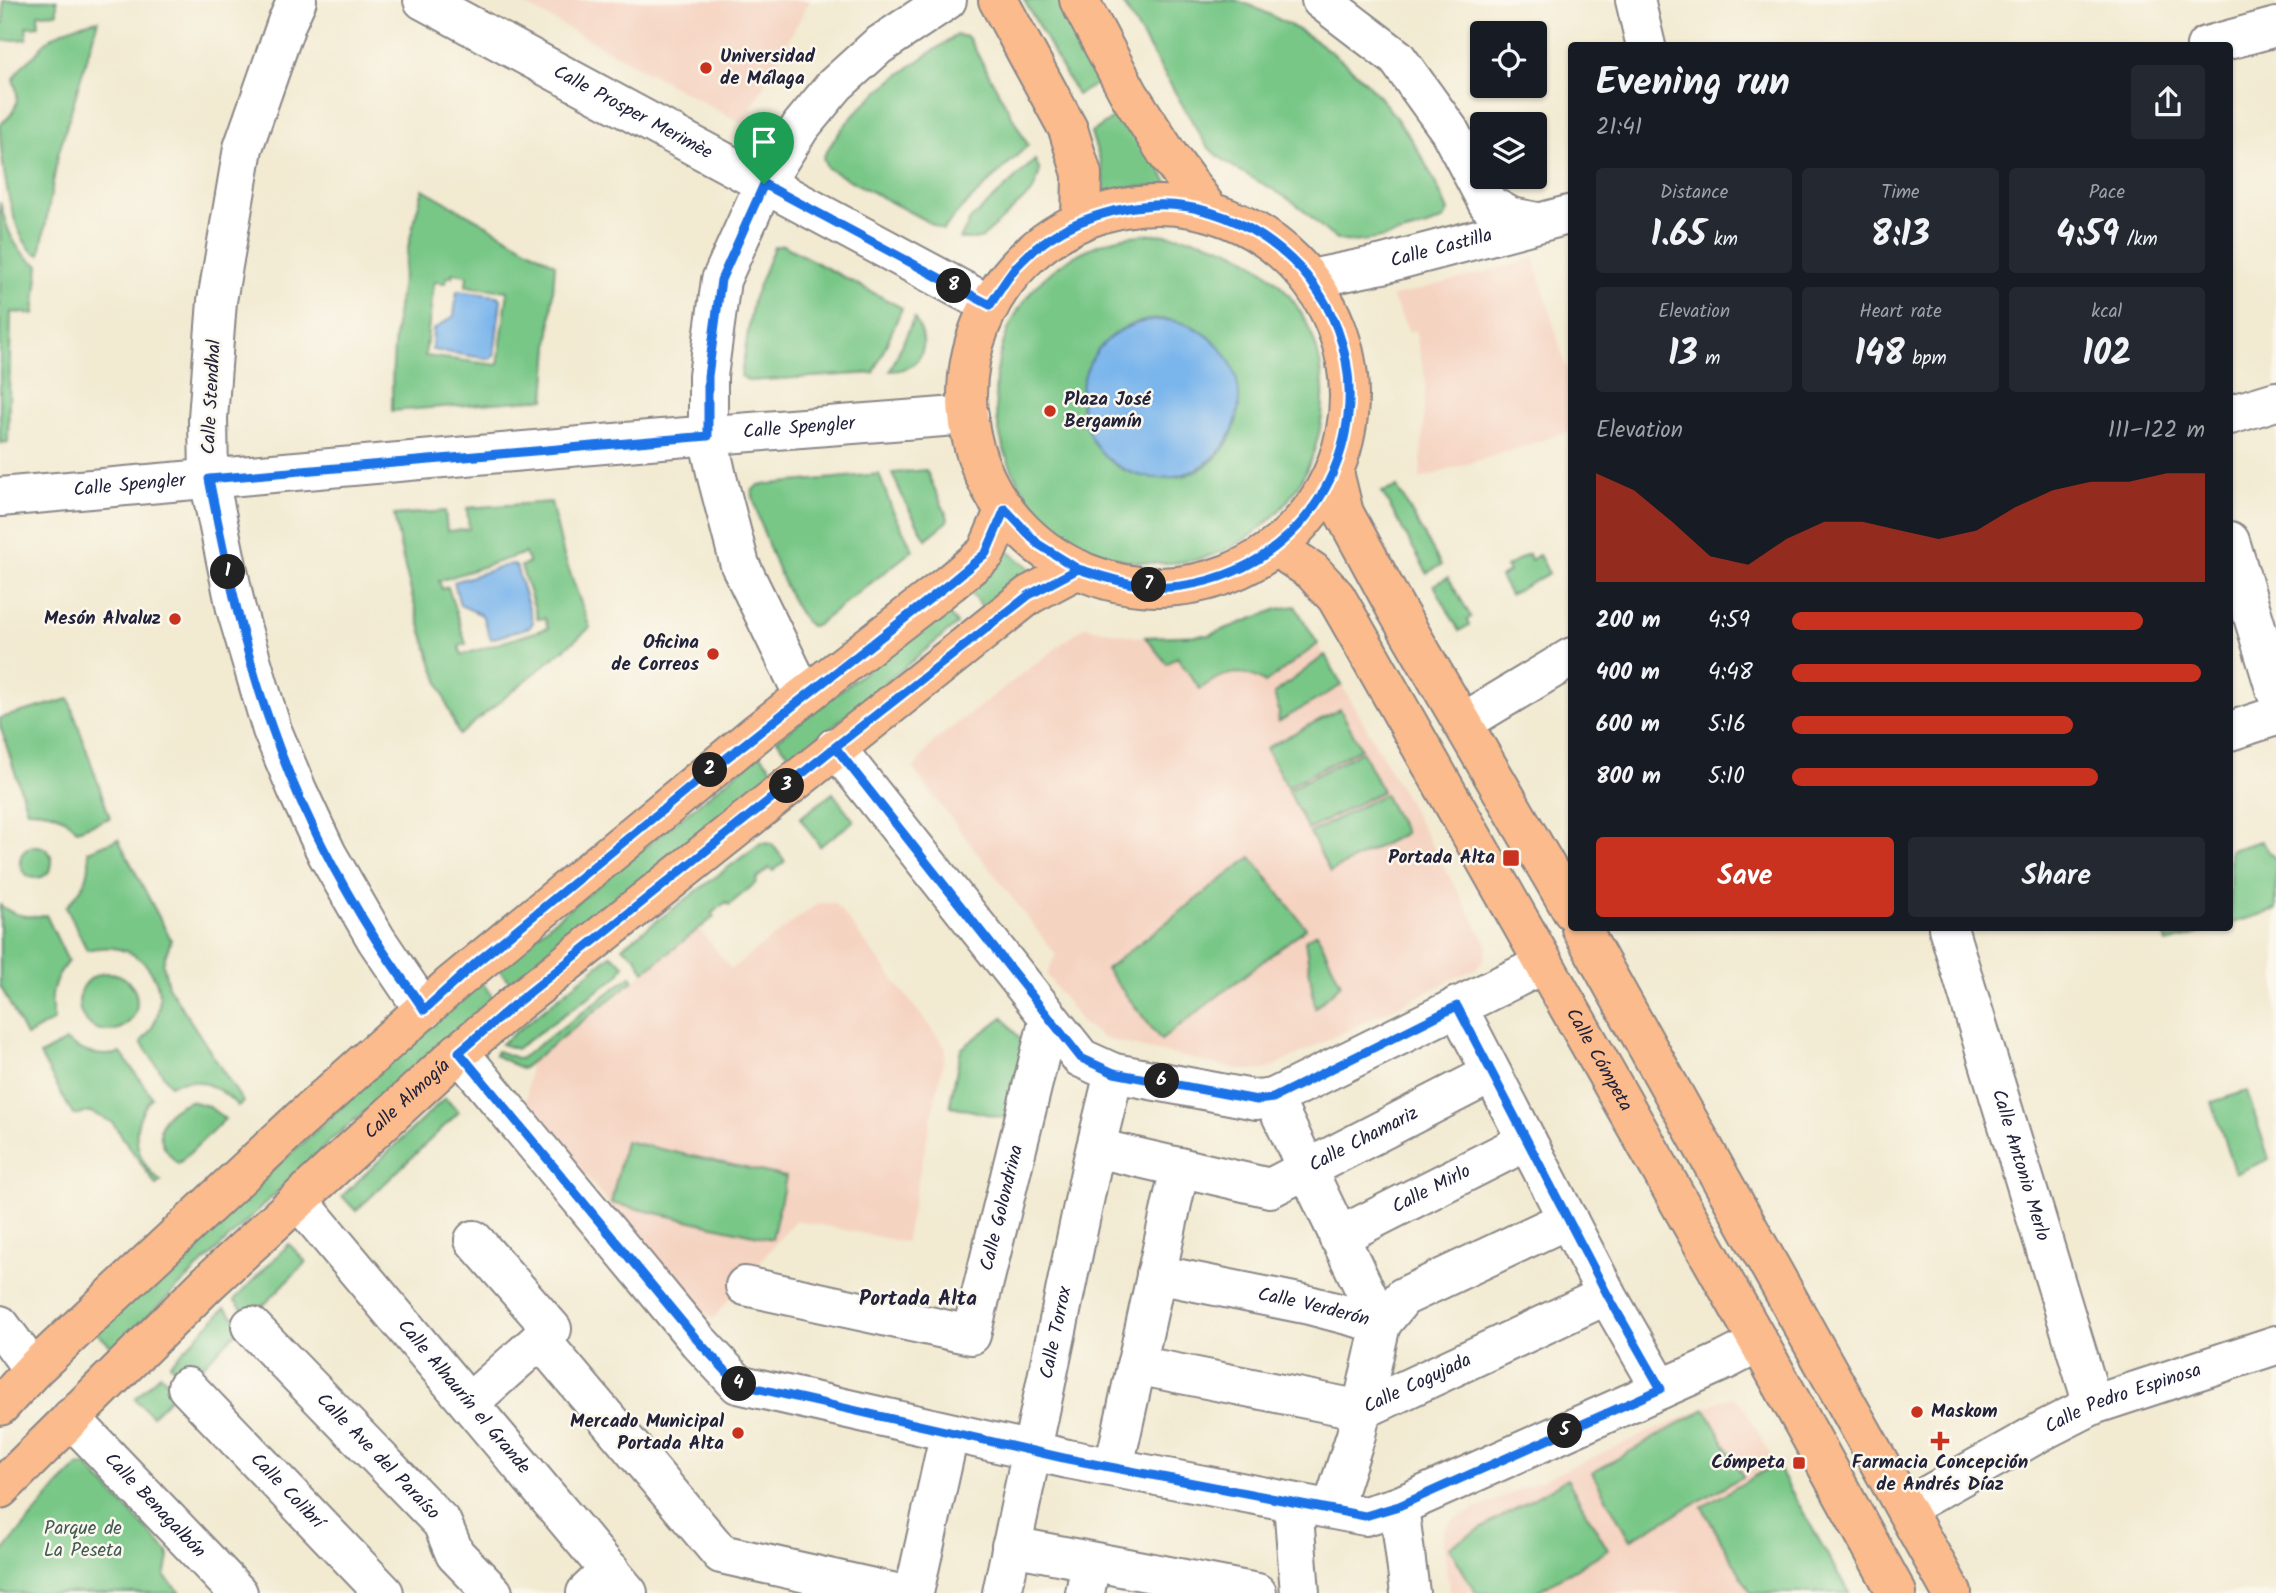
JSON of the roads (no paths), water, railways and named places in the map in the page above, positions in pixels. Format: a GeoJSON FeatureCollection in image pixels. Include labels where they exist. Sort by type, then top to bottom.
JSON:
{"type":"FeatureCollection","features":[{"type":"Feature","properties":{"kind":"main road"},"geometry":{"type":"LineString","coordinates":[[998,0],[1068,129],[1082,174],[1082,220]]}},
{"type":"Feature","properties":{"kind":"main road"},"geometry":{"type":"LineString","coordinates":[[1079,0],[1129,94],[1168,155],[1209,211]]}},
{"type":"Feature","properties":{"kind":"main road"},"geometry":{"type":"LineString","coordinates":[[1166,204],[1209,211],[1247,226],[1281,249],[1310,279],[1335,323],[1348,372],[1348,423],[1335,472],[1320,500],[1300,526],[1276,547],[1231,573],[1180,586],[1128,585],[1078,569],[1038,544],[1005,509],[989,483],[976,454],[968,407],[971,360],[976,335],[990,305],[1016,267],[1046,240],[1082,220],[1123,208],[1166,204]]}},
{"type":"Feature","properties":{"kind":"main road"},"geometry":{"type":"LineString","coordinates":[[1335,472],[1344,513],[1396,609],[1568,904]]}},
{"type":"Feature","properties":{"kind":"main road"},"geometry":{"type":"LineString","coordinates":[[0,1406],[33,1370],[300,1120],[488,954],[710,771],[986,553],[1005,509]]}},
{"type":"Feature","properties":{"kind":"main road","name":"Calle Cómpeta"},"geometry":{"type":"LineString","coordinates":[[1276,547],[1312,571],[1335,597],[1759,1343],[1897,1593]]}},
{"type":"Feature","properties":{"kind":"main road","name":"Calle Almogía"},"geometry":{"type":"LineString","coordinates":[[0,1489],[209,1282],[459,1052],[514,1005],[1029,595],[1078,569]]}},
{"type":"Feature","properties":{"kind":"main road"},"geometry":{"type":"LineString","coordinates":[[1584,931],[1952,1593]]}},
{"type":"Feature","properties":{"kind":"main road"},"geometry":{"type":"LineString","coordinates":[[33,1370],[71,1418]]}},
{"type":"Feature","properties":{"kind":"street","name":"Calle Stendhal"},"geometry":{"type":"LineString","coordinates":[[297,0],[243,148],[217,301],[208,418],[209,479],[236,609],[282,755],[327,854],[376,939],[424,1010]]}},
{"type":"Feature","properties":{"kind":"street","name":"Calle Prosper Merimèe"},"geometry":{"type":"LineString","coordinates":[[423,0],[990,305]]}},
{"type":"Feature","properties":{"kind":"street"},"geometry":{"type":"LineString","coordinates":[[804,696],[740,565],[716,477],[708,436],[708,376],[721,280],[764,184],[801,126],[835,85],[878,46],[947,0]]}},
{"type":"Feature","properties":{"kind":"street"},"geometry":{"type":"LineString","coordinates":[[1321,0],[1397,58],[1449,130],[1470,171]]}},
{"type":"Feature","properties":{"kind":"street"},"geometry":{"type":"LineString","coordinates":[[1635,0],[1645,42]]}},
{"type":"Feature","properties":{"kind":"street"},"geometry":{"type":"LineString","coordinates":[[2216,42],[2273,18]]}},
{"type":"Feature","properties":{"kind":"street"},"geometry":{"type":"LineString","coordinates":[[1434,250],[1459,231],[1474,214],[1478,189]]}},
{"type":"Feature","properties":{"kind":"street"},"geometry":{"type":"LineString","coordinates":[[1480,189],[1488,204],[1511,217],[1554,218]]}},
{"type":"Feature","properties":{"kind":"street","name":"Calle Castilla"},"geometry":{"type":"LineString","coordinates":[[1310,279],[1365,268],[1554,218]]}},
{"type":"Feature","properties":{"kind":"street"},"geometry":{"type":"LineString","coordinates":[[2233,414],[2276,401]]}},
{"type":"Feature","properties":{"kind":"street","name":"Calle Spengler"},"geometry":{"type":"LineString","coordinates":[[0,497],[969,415]]}},
{"type":"Feature","properties":{"kind":"street"},"geometry":{"type":"LineString","coordinates":[[2233,551],[2276,692]]}},
{"type":"Feature","properties":{"kind":"street"},"geometry":{"type":"LineString","coordinates":[[1464,722],[1568,659]]}},
{"type":"Feature","properties":{"kind":"street"},"geometry":{"type":"LineString","coordinates":[[2233,730],[2276,716]]}},
{"type":"Feature","properties":{"kind":"street"},"geometry":{"type":"LineString","coordinates":[[835,747],[1081,1058],[1114,1073],[1257,1100],[1273,1098],[1544,964]]}},
{"type":"Feature","properties":{"kind":"street","name":"Calle Antonio Merlo"},"geometry":{"type":"LineString","coordinates":[[1949,931],[2093,1405]]}},
{"type":"Feature","properties":{"kind":"street"},"geometry":{"type":"LineString","coordinates":[[1457,1006],[1607,1294],[1661,1389]]}},
{"type":"Feature","properties":{"kind":"street","name":"Calle Golondrina"},"geometry":{"type":"LineString","coordinates":[[745,1286],[971,1335],[1049,1018]]}},
{"type":"Feature","properties":{"kind":"street"},"geometry":{"type":"LineString","coordinates":[[459,1052],[698,1341],[738,1384],[1031,1451],[1365,1516],[1399,1506],[1759,1343]]}},
{"type":"Feature","properties":{"kind":"street","name":"Calle Torrox"},"geometry":{"type":"LineString","coordinates":[[1002,1593],[1114,1073]]}},
{"type":"Feature","properties":{"kind":"street","name":"Calle Chamariz"},"geometry":{"type":"LineString","coordinates":[[1096,1148],[1270,1188],[1491,1074]]}},
{"type":"Feature","properties":{"kind":"street"},"geometry":{"type":"LineString","coordinates":[[1273,1098],[1381,1324],[1362,1410],[1332,1509]]}},
{"type":"Feature","properties":{"kind":"street","name":"Calle Mirlo"},"geometry":{"type":"LineString","coordinates":[[1338,1237],[1527,1142]]}},
{"type":"Feature","properties":{"kind":"street"},"geometry":{"type":"LineString","coordinates":[[1114,1467],[1180,1167]]}},
{"type":"Feature","properties":{"kind":"street","name":"Calle Alhaurín el Grande"},"geometry":{"type":"LineString","coordinates":[[299,1200],[468,1403],[608,1585]]}},
{"type":"Feature","properties":{"kind":"street","name":"Calle Verderón"},"geometry":{"type":"LineString","coordinates":[[1156,1273],[1309,1305],[1381,1324],[1404,1297],[1569,1219]]}},
{"type":"Feature","properties":{"kind":"street"},"geometry":{"type":"LineString","coordinates":[[468,1403],[552,1329],[474,1240]]}},
{"type":"Feature","properties":{"kind":"street","name":"Calle Cogujada"},"geometry":{"type":"LineString","coordinates":[[1136,1364],[1362,1410],[1607,1294]]}},
{"type":"Feature","properties":{"kind":"street"},"geometry":{"type":"LineString","coordinates":[[0,1325],[33,1370]]}},
{"type":"Feature","properties":{"kind":"street","name":"Calle Ave del Paraíso"},"geometry":{"type":"LineString","coordinates":[[251,1326],[442,1523],[455,1554],[493,1593]]}},
{"type":"Feature","properties":{"kind":"street"},"geometry":{"type":"LineString","coordinates":[[540,1339],[721,1554],[896,1593]]}},
{"type":"Feature","properties":{"kind":"street","name":"Calle Pedro Espinosa"},"geometry":{"type":"LineString","coordinates":[[1905,1508],[2093,1405],[2276,1345]]}},
{"type":"Feature","properties":{"kind":"street","name":"Calle Colibrí"},"geometry":{"type":"LineString","coordinates":[[187,1387],[384,1593]]}},
{"type":"Feature","properties":{"kind":"street","name":"Calle Benagalbón"},"geometry":{"type":"LineString","coordinates":[[71,1418],[238,1593]]}},
{"type":"Feature","properties":{"kind":"street"},"geometry":{"type":"LineString","coordinates":[[914,1593],[945,1453]]}},
{"type":"Feature","properties":{"kind":"street"},"geometry":{"type":"LineString","coordinates":[[1293,1503],[1300,1593]]}},
{"type":"Feature","properties":{"kind":"street"},"geometry":{"type":"LineString","coordinates":[[1399,1506],[1410,1593]]}},
{"type":"Feature","properties":{"kind":"street"},"geometry":{"type":"LineString","coordinates":[[1011,1546],[1088,1577],[1257,1593]]}},
{"type":"Feature","properties":{"kind":"water"},"geometry":{"type":"Polygon","coordinates":[[[457,291],[497,296],[501,299],[494,356],[490,359],[432,350],[433,330],[454,316],[457,291]]]}},
{"type":"Feature","properties":{"kind":"water"},"geometry":{"type":"Polygon","coordinates":[[[1160,320],[1190,326],[1216,343],[1233,369],[1239,399],[1233,429],[1216,455],[1190,472],[1160,478],[1130,472],[1104,455],[1087,429],[1081,399],[1087,369],[1104,343],[1130,326],[1160,320]]]}},
{"type":"Feature","properties":{"kind":"water"},"geometry":{"type":"Polygon","coordinates":[[[511,564],[516,566],[533,622],[530,627],[491,639],[482,615],[460,605],[454,582],[511,564]]]}},
{"type":"Feature","properties":{"kind":"place","name":"Universidad de Málaga"},"geometry":{"type":"Point","coordinates":[706,68]}},
{"type":"Feature","properties":{"kind":"place","name":"Plaza José Bergamín"},"geometry":{"type":"Point","coordinates":[1050,411]}},
{"type":"Feature","properties":{"kind":"place","name":"Mesón Alvaluz"},"geometry":{"type":"Point","coordinates":[175,619]}},
{"type":"Feature","properties":{"kind":"place","name":"Oficina de Correos"},"geometry":{"type":"Point","coordinates":[713,654]}},
{"type":"Feature","properties":{"kind":"place","name":"Portada Alta"},"geometry":{"type":"Point","coordinates":[1511,858]}},
{"type":"Feature","properties":{"kind":"place","name":"Maskom"},"geometry":{"type":"Point","coordinates":[1917,1412]}},
{"type":"Feature","properties":{"kind":"place","name":"Mercado Municipal Portada Alta"},"geometry":{"type":"Point","coordinates":[738,1433]}},
{"type":"Feature","properties":{"kind":"place","name":"Farmacia Concepción de Andrés Díaz"},"geometry":{"type":"Point","coordinates":[1940,1441]}},
{"type":"Feature","properties":{"kind":"place","name":"Cómpeta"},"geometry":{"type":"Point","coordinates":[1799,1463]}},
{"type":"Feature","properties":{"kind":"district","name":"Portada Alta"},"geometry":{"type":"Point","coordinates":[918,1299]}},
{"type":"Feature","properties":{"kind":"park label","name":"Parque de La Peseta"},"geometry":{"type":"Point","coordinates":[83,1540]}}]}
